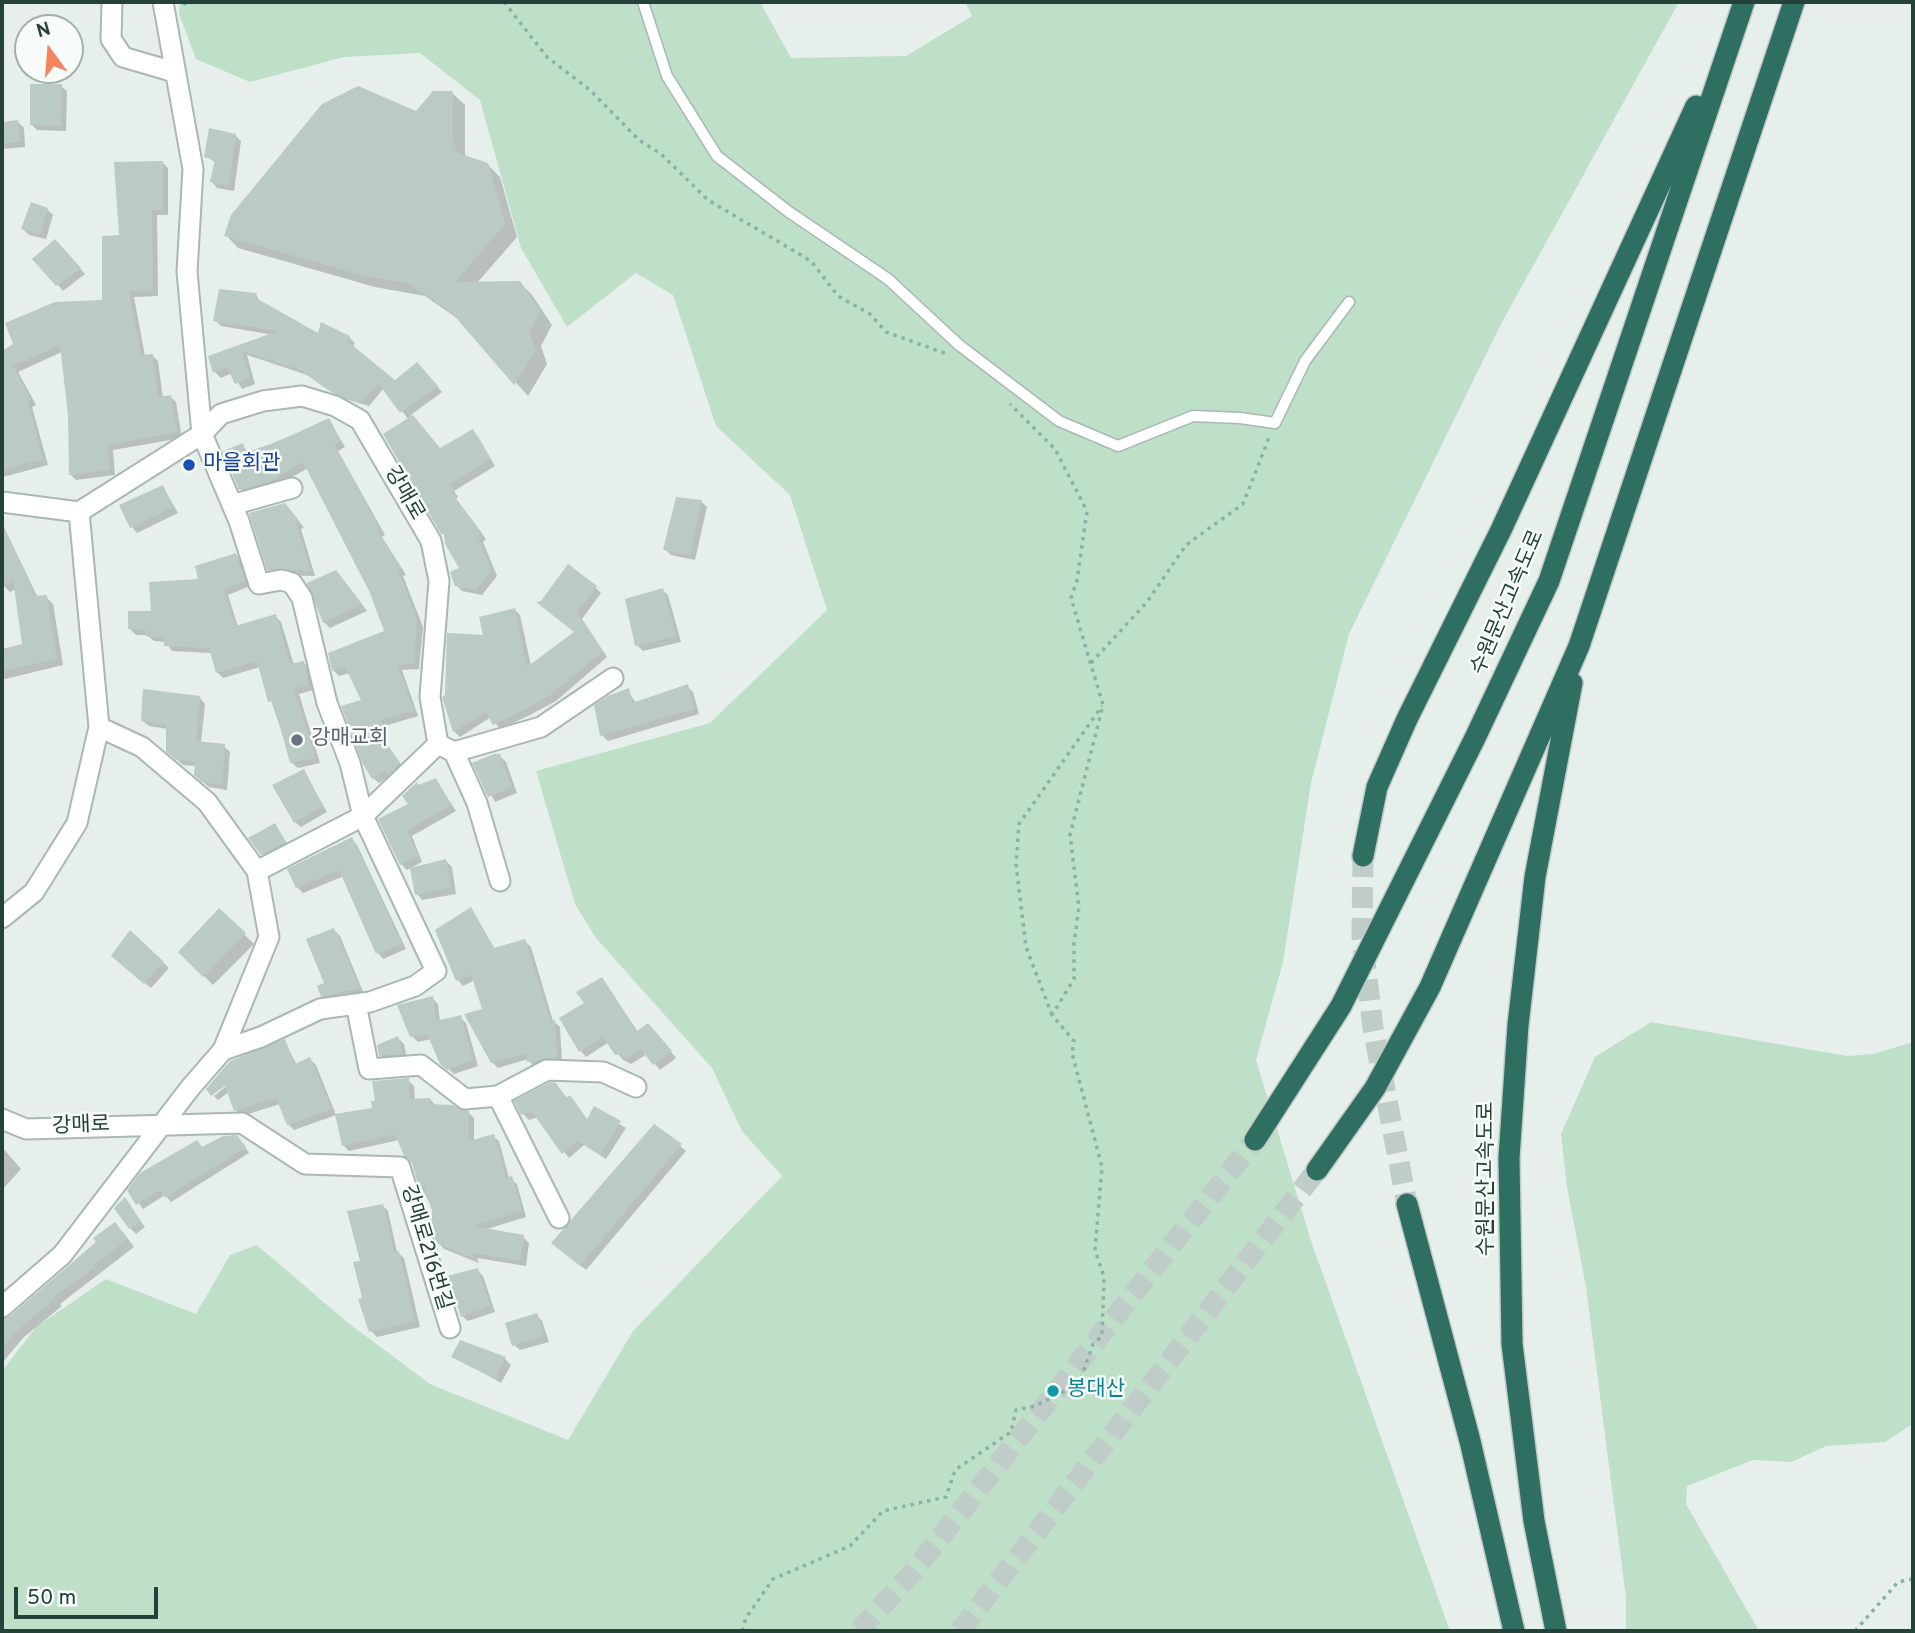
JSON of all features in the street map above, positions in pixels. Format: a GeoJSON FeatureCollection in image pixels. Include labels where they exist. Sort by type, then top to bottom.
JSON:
{"type":"FeatureCollection","features":[{"type":"Feature","properties":{"kind":"highway","name":"수원문산고속도로"},"geometry":{"type":"LineString","coordinates":[[1317,1170],[1375,1088],[1430,987],[1579,646],[1794,2]]}},
{"type":"Feature","properties":{"kind":"highway","name":"수원문산고속도로"},"geometry":{"type":"LineString","coordinates":[[1363,856],[1377,787],[1407,719],[1501,530],[1743,5]]}},
{"type":"Feature","properties":{"kind":"highway","name":"수원문산고속도로"},"geometry":{"type":"LineString","coordinates":[[1255,1140],[1340,1006],[1475,738],[1549,581],[1743,5]]}},
{"type":"Feature","properties":{"kind":"highway","name":"수원문산고속도로"},"geometry":{"type":"LineString","coordinates":[[1556,1631],[1534,1521],[1512,1343],[1509,1158],[1518,1025],[1535,877],[1579,646]]}},
{"type":"Feature","properties":{"kind":"highway"},"geometry":{"type":"LineString","coordinates":[[1407,1204],[1470,1441],[1514,1631]]}},
{"type":"Feature","properties":{"kind":"street"},"geometry":{"type":"LineString","coordinates":[[112,2],[111,39],[123,57],[174,72]]}},
{"type":"Feature","properties":{"kind":"street"},"geometry":{"type":"LineString","coordinates":[[163,4],[193,169],[187,272],[202,434],[232,505],[259,584],[281,580],[292,583],[302,598],[327,703],[350,763],[363,816],[436,971],[415,986],[356,1004],[320,1009],[261,1037],[223,1050]]}},
{"type":"Feature","properties":{"kind":"street","name":"강매로"},"geometry":{"type":"LineString","coordinates":[[79,512],[202,434],[221,414],[263,401],[302,396],[335,406],[360,420],[431,541],[439,581],[430,697],[446,748]]}},
{"type":"Feature","properties":{"kind":"street"},"geometry":{"type":"LineString","coordinates":[[232,505],[292,488]]}},
{"type":"Feature","properties":{"kind":"street"},"geometry":{"type":"LineString","coordinates":[[2,502],[79,512],[99,727],[77,823],[34,892],[2,918]]}},
{"type":"Feature","properties":{"kind":"street"},"geometry":{"type":"LineString","coordinates":[[257,871],[363,816],[446,748],[541,727],[613,678]]}},
{"type":"Feature","properties":{"kind":"street"},"geometry":{"type":"LineString","coordinates":[[2,1307],[62,1255],[162,1124],[223,1050],[269,937],[257,871],[207,802],[142,747],[99,727]]}},
{"type":"Feature","properties":{"kind":"street"},"geometry":{"type":"LineString","coordinates":[[446,748],[477,803],[500,881]]}},
{"type":"Feature","properties":{"kind":"street"},"geometry":{"type":"LineString","coordinates":[[356,1004],[369,1069],[421,1065],[465,1098],[498,1097],[547,1070],[603,1072],[636,1087]]}},
{"type":"Feature","properties":{"kind":"street"},"geometry":{"type":"LineString","coordinates":[[498,1097],[559,1218]]}},
{"type":"Feature","properties":{"kind":"street","name":"강매로"},"geometry":{"type":"LineString","coordinates":[[2,1119],[26,1129],[162,1124]]}},
{"type":"Feature","properties":{"kind":"street","name":"강매로216번길"},"geometry":{"type":"LineString","coordinates":[[162,1124],[242,1123],[305,1164],[400,1167],[450,1328]]}},
{"type":"Feature","properties":{"kind":"lane"},"geometry":{"type":"LineString","coordinates":[[643,2],[667,76],[717,156],[789,212],[888,279],[959,345],[1059,421],[1118,446],[1193,416],[1275,423],[1305,361],[1349,302]]}},
{"type":"Feature","properties":{"kind":"path"},"geometry":{"type":"LineString","coordinates":[[504,2],[547,57],[590,90],[639,141],[661,154],[708,200],[811,261],[838,296],[870,314],[886,332],[953,356]]}},
{"type":"Feature","properties":{"kind":"path"},"geometry":{"type":"LineString","coordinates":[[1001,397],[1030,421],[1055,449],[1087,511],[1077,580],[1071,598],[1103,705],[1070,835],[1079,907],[1074,943],[1074,979],[1052,1015]]}},
{"type":"Feature","properties":{"kind":"path"},"geometry":{"type":"LineString","coordinates":[[1091,663],[1147,602],[1186,545],[1243,504],[1275,423]]}},
{"type":"Feature","properties":{"kind":"path"},"geometry":{"type":"LineString","coordinates":[[742,1631],[746,1618],[774,1579],[850,1546],[883,1511],[946,1497],[955,1470],[1011,1432],[1016,1410],[1035,1406],[1079,1384],[1093,1344],[1102,1336],[1104,1277],[1095,1250],[1102,1167],[1072,1053],[1074,1041],[1052,1015],[1026,947],[1016,864],[1019,824],[1103,705]]}},
{"type":"Feature","properties":{"kind":"path"},"geometry":{"type":"LineString","coordinates":[[1855,1631],[1898,1582],[1913,1579]]}},
{"type":"Feature","properties":{"kind":"green space"},"geometry":{"type":"Polygon","coordinates":[[[180,2],[760,2],[791,58],[906,56],[972,16],[965,2],[1679,2],[1501,324],[1349,634],[1311,783],[1283,962],[1256,1060],[1312,1244],[1450,1631],[2,1631],[2,1371],[36,1327],[106,1279],[196,1314],[230,1255],[257,1245],[347,1322],[430,1384],[568,1440],[633,1331],[782,1176],[742,1131],[712,1068],[596,938],[575,904],[536,771],[710,723],[827,610],[790,495],[716,426],[673,295],[636,273],[567,327],[521,248],[480,100],[420,53],[344,57],[250,82],[196,59],[179,14],[180,2]]]}},
{"type":"Feature","properties":{"kind":"green space"},"geometry":{"type":"Polygon","coordinates":[[[1651,1022],[1847,1056],[1873,1054],[1913,1042],[1913,1424],[1885,1442],[1826,1446],[1791,1462],[1753,1460],[1687,1486],[1686,1504],[1759,1631],[1626,1631],[1626,1598],[1586,1287],[1567,1187],[1561,1134],[1595,1057],[1651,1022]]]}},
{"type":"Feature","properties":{"kind":"building"},"geometry":{"type":"Polygon","coordinates":[[[30,84],[62,84],[61,126],[30,125],[30,84]]]}},
{"type":"Feature","properties":{"kind":"building"},"geometry":{"type":"Polygon","coordinates":[[[358,86],[416,111],[433,91],[453,91],[453,142],[458,153],[488,163],[505,224],[455,282],[520,281],[540,311],[529,333],[536,351],[514,385],[451,312],[410,284],[361,275],[224,236],[231,215],[322,104],[358,86]]]}},
{"type":"Feature","properties":{"kind":"building"},"geometry":{"type":"Polygon","coordinates":[[[18,120],[20,142],[2,143],[2,122],[18,120]]]}},
{"type":"Feature","properties":{"kind":"building"},"geometry":{"type":"Polygon","coordinates":[[[209,128],[236,134],[229,186],[210,182],[215,160],[204,157],[209,128]]]}},
{"type":"Feature","properties":{"kind":"building"},"geometry":{"type":"Polygon","coordinates":[[[163,161],[163,210],[152,210],[153,291],[129,291],[141,355],[153,354],[158,397],[171,395],[177,432],[108,445],[110,470],[69,475],[68,415],[60,345],[13,366],[31,399],[28,401],[43,459],[2,470],[2,346],[4,350],[13,344],[5,323],[55,302],[102,300],[102,236],[119,235],[114,162],[163,161]]]}},
{"type":"Feature","properties":{"kind":"building"},"geometry":{"type":"Polygon","coordinates":[[[31,202],[48,208],[40,235],[21,229],[31,202]]]}},
{"type":"Feature","properties":{"kind":"building"},"geometry":{"type":"Polygon","coordinates":[[[55,239],[81,268],[56,286],[32,259],[55,239]]]}},
{"type":"Feature","properties":{"kind":"building"},"geometry":{"type":"Polygon","coordinates":[[[219,289],[257,293],[256,298],[318,333],[321,322],[350,336],[347,341],[395,380],[417,362],[438,386],[400,413],[378,383],[362,402],[347,399],[331,392],[300,370],[242,351],[250,378],[235,384],[227,367],[213,373],[208,356],[278,331],[213,321],[219,289]]]}},
{"type":"Feature","properties":{"kind":"building"},"geometry":{"type":"Polygon","coordinates":[[[413,415],[440,448],[473,429],[491,459],[449,484],[454,490],[451,492],[482,533],[478,536],[492,570],[476,590],[455,586],[450,572],[459,568],[445,544],[444,534],[441,534],[383,434],[413,415]]]}},
{"type":"Feature","properties":{"kind":"building"},"geometry":{"type":"Polygon","coordinates":[[[329,418],[341,441],[334,444],[380,529],[377,530],[401,568],[398,570],[417,620],[414,664],[398,665],[414,711],[381,720],[384,729],[378,731],[400,763],[388,775],[385,770],[372,779],[363,764],[341,706],[361,700],[345,667],[332,671],[328,653],[384,631],[370,593],[303,462],[269,482],[239,490],[223,451],[243,443],[246,452],[275,443],[329,418]]]}},
{"type":"Feature","properties":{"kind":"building"},"geometry":{"type":"Polygon","coordinates":[[[163,485],[173,507],[130,528],[119,505],[163,485]]]}},
{"type":"Feature","properties":{"kind":"building"},"geometry":{"type":"Polygon","coordinates":[[[676,497],[702,500],[690,555],[663,550],[676,497]]]}},
{"type":"Feature","properties":{"kind":"building"},"geometry":{"type":"Polygon","coordinates":[[[285,503],[300,522],[296,524],[311,571],[267,570],[249,513],[285,503]]]}},
{"type":"Feature","properties":{"kind":"building"},"geometry":{"type":"Polygon","coordinates":[[[2,525],[29,579],[33,596],[47,595],[57,659],[2,671],[2,649],[22,644],[13,580],[2,586],[2,525]]]}},
{"type":"Feature","properties":{"kind":"building"},"geometry":{"type":"Polygon","coordinates":[[[236,553],[245,581],[223,589],[235,626],[276,614],[290,664],[304,661],[308,685],[294,689],[316,758],[290,763],[273,701],[268,702],[257,661],[216,673],[209,648],[164,646],[164,638],[146,636],[146,630],[128,629],[128,611],[151,611],[149,582],[198,579],[195,566],[236,553]]]}},
{"type":"Feature","properties":{"kind":"building"},"geometry":{"type":"Polygon","coordinates":[[[568,564],[597,586],[577,613],[603,652],[550,695],[522,711],[493,725],[486,712],[453,732],[442,697],[445,695],[447,633],[483,635],[479,617],[515,608],[527,667],[574,632],[536,602],[541,601],[568,564]]]}},
{"type":"Feature","properties":{"kind":"building"},"geometry":{"type":"Polygon","coordinates":[[[336,570],[362,604],[323,623],[307,583],[336,570]]]}},
{"type":"Feature","properties":{"kind":"building"},"geometry":{"type":"Polygon","coordinates":[[[663,588],[676,636],[635,646],[625,599],[663,588]]]}},
{"type":"Feature","properties":{"kind":"building"},"geometry":{"type":"Polygon","coordinates":[[[688,684],[694,709],[600,736],[594,705],[608,696],[629,688],[632,703],[688,684]]]}},
{"type":"Feature","properties":{"kind":"building"},"geometry":{"type":"Polygon","coordinates":[[[143,689],[200,696],[196,741],[225,744],[222,785],[202,782],[194,775],[195,762],[176,760],[166,752],[166,725],[141,721],[143,689]]]}},
{"type":"Feature","properties":{"kind":"building"},"geometry":{"type":"Polygon","coordinates":[[[500,754],[512,787],[488,797],[472,763],[500,754]]]}},
{"type":"Feature","properties":{"kind":"building"},"geometry":{"type":"Polygon","coordinates":[[[304,769],[323,806],[294,823],[272,785],[304,769]]]}},
{"type":"Feature","properties":{"kind":"building"},"geometry":{"type":"Polygon","coordinates":[[[436,778],[451,805],[407,830],[418,856],[400,865],[378,819],[408,804],[402,796],[417,782],[418,785],[436,778]]]}},
{"type":"Feature","properties":{"kind":"building"},"geometry":{"type":"Polygon","coordinates":[[[275,823],[286,842],[261,855],[248,838],[275,823]]]}},
{"type":"Feature","properties":{"kind":"building"},"geometry":{"type":"Polygon","coordinates":[[[352,837],[402,944],[376,954],[339,870],[296,888],[287,869],[352,837]]]}},
{"type":"Feature","properties":{"kind":"building"},"geometry":{"type":"Polygon","coordinates":[[[446,859],[451,888],[415,895],[410,868],[446,859]]]}},
{"type":"Feature","properties":{"kind":"building"},"geometry":{"type":"Polygon","coordinates":[[[471,907],[494,948],[525,939],[551,1022],[555,1020],[557,1058],[527,1062],[526,1053],[491,1063],[464,1014],[482,1009],[471,974],[456,981],[435,930],[471,907]]]}},
{"type":"Feature","properties":{"kind":"building"},"geometry":{"type":"Polygon","coordinates":[[[219,908],[246,933],[203,977],[178,952],[219,908]]]}},
{"type":"Feature","properties":{"kind":"building"},"geometry":{"type":"Polygon","coordinates":[[[334,928],[360,988],[321,997],[317,986],[324,983],[306,939],[334,928]]]}},
{"type":"Feature","properties":{"kind":"building"},"geometry":{"type":"Polygon","coordinates":[[[130,930],[164,962],[144,984],[111,956],[130,930]]]}},
{"type":"Feature","properties":{"kind":"building"},"geometry":{"type":"Polygon","coordinates":[[[602,977],[637,1031],[648,1023],[672,1051],[653,1065],[641,1049],[624,1060],[622,1054],[615,1055],[603,1037],[579,1052],[559,1018],[584,1003],[576,992],[602,977]]]}},
{"type":"Feature","properties":{"kind":"building"},"geometry":{"type":"Polygon","coordinates":[[[433,996],[436,1021],[461,1015],[473,1060],[447,1070],[440,1064],[427,1034],[410,1037],[397,1005],[433,996]]]}},
{"type":"Feature","properties":{"kind":"building"},"geometry":{"type":"Polygon","coordinates":[[[398,1036],[402,1054],[379,1056],[377,1045],[398,1036]]]}},
{"type":"Feature","properties":{"kind":"building"},"geometry":{"type":"Polygon","coordinates":[[[285,1039],[295,1064],[310,1057],[332,1109],[287,1125],[276,1098],[234,1111],[225,1086],[211,1096],[206,1089],[230,1061],[285,1039]]]}},
{"type":"Feature","properties":{"kind":"building"},"geometry":{"type":"Polygon","coordinates":[[[409,1078],[410,1099],[430,1098],[431,1104],[452,1105],[469,1111],[469,1141],[494,1134],[506,1178],[512,1176],[522,1211],[473,1226],[524,1235],[520,1261],[473,1253],[475,1259],[436,1243],[431,1224],[432,1211],[424,1186],[419,1188],[412,1163],[404,1156],[395,1134],[342,1146],[335,1114],[372,1108],[371,1101],[375,1101],[372,1081],[409,1078]]]}},
{"type":"Feature","properties":{"kind":"building"},"geometry":{"type":"Polygon","coordinates":[[[550,1082],[556,1083],[566,1098],[570,1095],[587,1119],[594,1106],[621,1121],[600,1155],[578,1141],[562,1154],[532,1112],[521,1115],[514,1101],[550,1082]]]}},
{"type":"Feature","properties":{"kind":"building"},"geometry":{"type":"Polygon","coordinates":[[[654,1124],[682,1144],[580,1266],[551,1243],[654,1124]]]}},
{"type":"Feature","properties":{"kind":"building"},"geometry":{"type":"Polygon","coordinates":[[[237,1135],[246,1147],[165,1198],[160,1190],[136,1205],[127,1190],[140,1173],[197,1140],[202,1147],[223,1136],[237,1135]]]}},
{"type":"Feature","properties":{"kind":"building"},"geometry":{"type":"Polygon","coordinates":[[[125,1197],[141,1221],[129,1229],[114,1208],[125,1197]]]}},
{"type":"Feature","properties":{"kind":"building"},"geometry":{"type":"Polygon","coordinates":[[[383,1204],[394,1252],[399,1251],[415,1321],[369,1332],[358,1299],[362,1298],[353,1262],[360,1261],[347,1211],[383,1204]]]}},
{"type":"Feature","properties":{"kind":"building"},"geometry":{"type":"Polygon","coordinates":[[[115,1222],[128,1239],[94,1265],[96,1267],[54,1296],[56,1298],[17,1331],[2,1348],[2,1319],[10,1316],[96,1242],[93,1238],[115,1222]]]}},
{"type":"Feature","properties":{"kind":"building"},"geometry":{"type":"Polygon","coordinates":[[[478,1268],[490,1306],[461,1317],[447,1276],[478,1268]]]}},
{"type":"Feature","properties":{"kind":"building"},"geometry":{"type":"Polygon","coordinates":[[[537,1313],[544,1336],[512,1346],[505,1323],[537,1313]]]}},
{"type":"Feature","properties":{"kind":"building"},"geometry":{"type":"Polygon","coordinates":[[[460,1340],[506,1357],[495,1379],[451,1357],[460,1340]]]}},
{"type":"Feature","properties":{"kind":"tunnel"},"geometry":{"type":"LineString","coordinates":[[1363,856],[1362,936],[1373,1028],[1407,1204]]}},
{"type":"Feature","properties":{"kind":"tunnel"},"geometry":{"type":"LineString","coordinates":[[859,1631],[913,1572],[1255,1140]]}},
{"type":"Feature","properties":{"kind":"tunnel"},"geometry":{"type":"LineString","coordinates":[[960,1631],[1317,1170]]}},
{"type":"Feature","properties":{"kind":"place","name":"마을회관"},"geometry":{"type":"Point","coordinates":[189,465]}},
{"type":"Feature","properties":{"kind":"place","name":"강매교회"},"geometry":{"type":"Point","coordinates":[297,740]}},
{"type":"Feature","properties":{"kind":"place","name":"봉대산"},"geometry":{"type":"Point","coordinates":[1053,1391]}}]}
